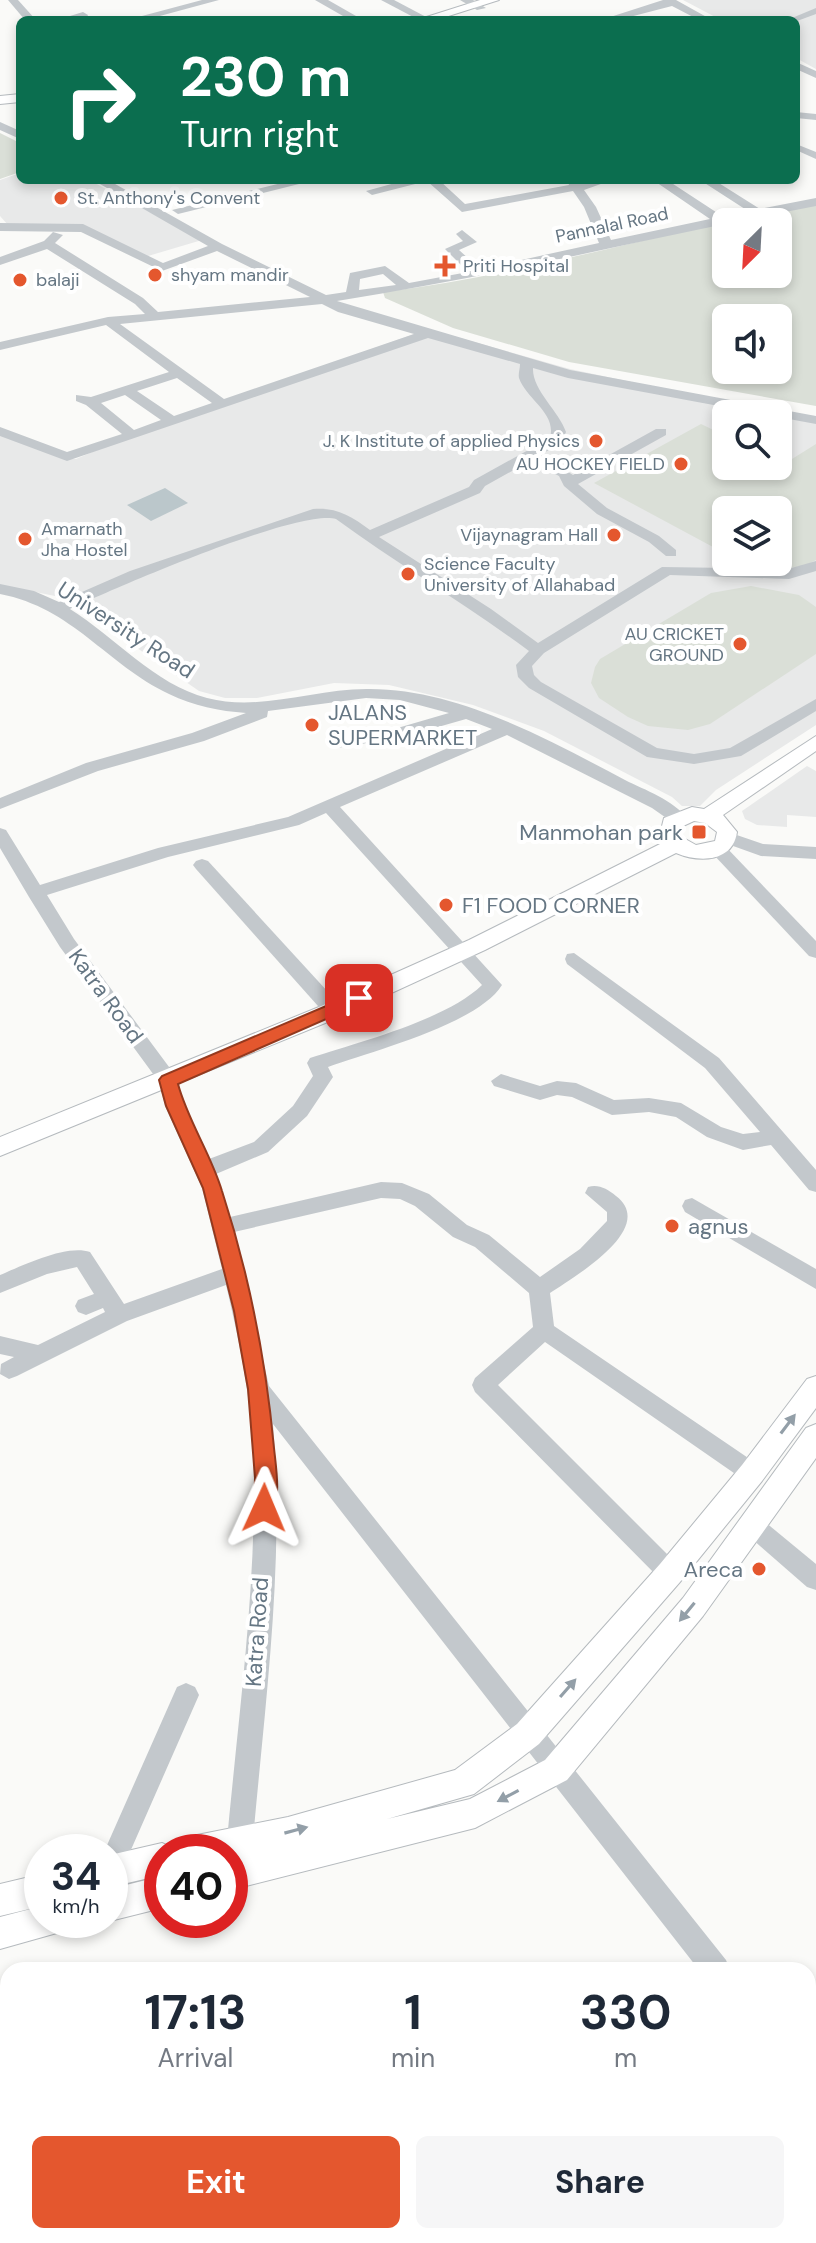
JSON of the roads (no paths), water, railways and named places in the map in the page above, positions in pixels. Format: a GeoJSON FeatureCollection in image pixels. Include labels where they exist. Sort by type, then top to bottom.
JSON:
{"type":"FeatureCollection","features":[{"type":"Feature","properties":{"kind":"main road"},"geometry":{"type":"LineString","coordinates":[[436,16],[493,0]]}},
{"type":"Feature","properties":{"kind":"main road"},"geometry":{"type":"LineString","coordinates":[[448,16],[474,4],[508,0]]}},
{"type":"Feature","properties":{"kind":"main road"},"geometry":{"type":"LineString","coordinates":[[708,816],[816,742]]}},
{"type":"Feature","properties":{"kind":"main road"},"geometry":{"type":"LineString","coordinates":[[692,814],[708,816],[724,825],[723,844],[696,853],[675,845],[668,830],[678,818],[692,814]]}},
{"type":"Feature","properties":{"kind":"main road"},"geometry":{"type":"LineString","coordinates":[[0,1147],[333,1010],[464,951],[675,845]]}},
{"type":"Feature","properties":{"kind":"main road"},"geometry":{"type":"LineString","coordinates":[[248,1840],[288,1832],[463,1783],[528,1734],[670,1573],[752,1473],[816,1387]]}},
{"type":"Feature","properties":{"kind":"main road"},"geometry":{"type":"LineString","coordinates":[[248,1870],[475,1813],[556,1770],[693,1607],[816,1436]]}},
{"type":"Feature","properties":{"kind":"main road"},"geometry":{"type":"LineString","coordinates":[[0,1900],[24,1894]]}},
{"type":"Feature","properties":{"kind":"main road"},"geometry":{"type":"LineString","coordinates":[[0,1933],[24,1927]]}},
{"type":"Feature","properties":{"kind":"street"},"geometry":{"type":"LineString","coordinates":[[13,0],[27,16]]}},
{"type":"Feature","properties":{"kind":"street"},"geometry":{"type":"LineString","coordinates":[[158,16],[192,2],[214,0]]}},
{"type":"Feature","properties":{"kind":"street"},"geometry":{"type":"LineString","coordinates":[[320,0],[350,16]]}},
{"type":"Feature","properties":{"kind":"street"},"geometry":{"type":"LineString","coordinates":[[386,0],[416,16]]}},
{"type":"Feature","properties":{"kind":"street"},"geometry":{"type":"LineString","coordinates":[[620,16],[670,2],[699,16]]}},
{"type":"Feature","properties":{"kind":"street"},"geometry":{"type":"LineString","coordinates":[[79,16],[83,15]]}},
{"type":"Feature","properties":{"kind":"street"},"geometry":{"type":"LineString","coordinates":[[106,184],[321,300],[574,367],[816,412]]}},
{"type":"Feature","properties":{"kind":"street"},"geometry":{"type":"LineString","coordinates":[[131,184],[336,297],[426,334],[527,363],[654,391],[816,420]]}},
{"type":"Feature","properties":{"kind":"street"},"geometry":{"type":"LineString","coordinates":[[263,184],[270,190]]}},
{"type":"Feature","properties":{"kind":"street"},"geometry":{"type":"LineString","coordinates":[[178,210],[293,184]]}},
{"type":"Feature","properties":{"kind":"street"},"geometry":{"type":"LineString","coordinates":[[372,191],[404,184]]}},
{"type":"Feature","properties":{"kind":"street"},"geometry":{"type":"LineString","coordinates":[[436,184],[462,208],[574,184],[590,207],[606,244]]}},
{"type":"Feature","properties":{"kind":"street"},"geometry":{"type":"LineString","coordinates":[[665,184],[712,215]]}},
{"type":"Feature","properties":{"kind":"street"},"geometry":{"type":"LineString","coordinates":[[712,184],[751,208]]}},
{"type":"Feature","properties":{"kind":"street","name":"Pannalal Road"},"geometry":{"type":"LineString","coordinates":[[781,208],[816,202]]}},
{"type":"Feature","properties":{"kind":"street","name":"Pannalal Road"},"geometry":{"type":"LineString","coordinates":[[0,346],[108,321],[321,300],[407,287],[712,222]]}},
{"type":"Feature","properties":{"kind":"street"},"geometry":{"type":"LineString","coordinates":[[0,227],[83,228],[162,267],[218,247]]}},
{"type":"Feature","properties":{"kind":"street"},"geometry":{"type":"LineString","coordinates":[[0,261],[48,244],[64,229]]}},
{"type":"Feature","properties":{"kind":"street"},"geometry":{"type":"LineString","coordinates":[[462,234],[471,242],[451,249],[477,273]]}},
{"type":"Feature","properties":{"kind":"street"},"geometry":{"type":"LineString","coordinates":[[48,244],[139,301],[154,315]]}},
{"type":"Feature","properties":{"kind":"street"},"geometry":{"type":"LineString","coordinates":[[352,294],[354,276],[385,270],[407,287]]}},
{"type":"Feature","properties":{"kind":"street"},"geometry":{"type":"LineString","coordinates":[[374,292],[374,315]]}},
{"type":"Feature","properties":{"kind":"street"},"geometry":{"type":"LineString","coordinates":[[108,321],[222,404]]}},
{"type":"Feature","properties":{"kind":"street"},"geometry":{"type":"LineString","coordinates":[[0,431],[67,457],[426,334]]}},
{"type":"Feature","properties":{"kind":"street"},"geometry":{"type":"LineString","coordinates":[[369,536],[475,490],[479,483],[556,440],[559,432],[554,417],[526,378],[527,363]]}},
{"type":"Feature","properties":{"kind":"street"},"geometry":{"type":"LineString","coordinates":[[132,435],[86,400],[179,373]]}},
{"type":"Feature","properties":{"kind":"street"},"geometry":{"type":"LineString","coordinates":[[125,389],[172,421]]}},
{"type":"Feature","properties":{"kind":"street"},"geometry":{"type":"LineString","coordinates":[[569,483],[661,432]]}},
{"type":"Feature","properties":{"kind":"street"},"geometry":{"type":"LineString","coordinates":[[530,455],[565,474],[569,483],[602,511],[654,539],[671,553]]}},
{"type":"Feature","properties":{"kind":"street"},"geometry":{"type":"LineString","coordinates":[[58,608],[150,569],[313,513],[335,514],[486,612],[538,650]]}},
{"type":"Feature","properties":{"kind":"street"},"geometry":{"type":"LineString","coordinates":[[816,566],[789,574],[667,570],[538,650],[524,665],[526,677],[535,685],[653,753],[670,757],[694,759],[735,752],[816,704]]}},
{"type":"Feature","properties":{"kind":"street","name":"University Road"},"geometry":{"type":"LineString","coordinates":[[0,589],[18,591],[58,608],[176,693],[229,709],[278,707],[361,693],[393,694],[469,713],[509,728],[658,804],[678,818]]}},
{"type":"Feature","properties":{"kind":"street"},"geometry":{"type":"LineString","coordinates":[[0,804],[92,767],[198,737],[278,707]]}},
{"type":"Feature","properties":{"kind":"street"},"geometry":{"type":"LineString","coordinates":[[337,743],[403,732],[469,713]]}},
{"type":"Feature","properties":{"kind":"street"},"geometry":{"type":"LineString","coordinates":[[35,893],[164,852],[293,821],[509,728]]}},
{"type":"Feature","properties":{"kind":"street"},"geometry":{"type":"LineString","coordinates":[[204,1170],[261,1147],[300,1111],[323,1077],[317,1063],[436,1020],[488,993],[493,985],[464,951],[377,863],[330,807]]}},
{"type":"Feature","properties":{"kind":"street","name":"Katra Road"},"geometry":{"type":"LineString","coordinates":[[0,834],[67,943],[168,1080],[175,1106],[212,1188],[234,1273],[259,1389],[266,1478],[259,1627],[241,1834]]}},
{"type":"Feature","properties":{"kind":"street"},"geometry":{"type":"LineString","coordinates":[[723,844],[816,853]]}},
{"type":"Feature","properties":{"kind":"street"},"geometry":{"type":"LineString","coordinates":[[723,844],[816,952]]}},
{"type":"Feature","properties":{"kind":"street"},"geometry":{"type":"LineString","coordinates":[[202,865],[333,1010]]}},
{"type":"Feature","properties":{"kind":"street"},"geometry":{"type":"LineString","coordinates":[[574,959],[712,1063],[816,1184]]}},
{"type":"Feature","properties":{"kind":"street"},"geometry":{"type":"LineString","coordinates":[[501,1081],[540,1093],[557,1088],[576,1090],[612,1108],[649,1105],[681,1110],[714,1132],[743,1142],[775,1137]]}},
{"type":"Feature","properties":{"kind":"street"},"geometry":{"type":"LineString","coordinates":[[222,1227],[381,1190],[402,1191],[422,1200],[460,1231],[482,1241],[539,1289],[544,1330],[752,1473]]}},
{"type":"Feature","properties":{"kind":"street"},"geometry":{"type":"LineString","coordinates":[[539,1289],[574,1266],[606,1239],[618,1224],[617,1208],[595,1193]]}},
{"type":"Feature","properties":{"kind":"street"},"geometry":{"type":"LineString","coordinates":[[692,1206],[816,1280]]}},
{"type":"Feature","properties":{"kind":"street"},"geometry":{"type":"LineString","coordinates":[[0,1284],[44,1266],[82,1258],[114,1306]]}},
{"type":"Feature","properties":{"kind":"street"},"geometry":{"type":"LineString","coordinates":[[86,1306],[114,1306],[234,1273]]}},
{"type":"Feature","properties":{"kind":"street"},"geometry":{"type":"LineString","coordinates":[[9,1370],[41,1355],[114,1306]]}},
{"type":"Feature","properties":{"kind":"street"},"geometry":{"type":"LineString","coordinates":[[544,1330],[483,1385],[670,1573]]}},
{"type":"Feature","properties":{"kind":"street"},"geometry":{"type":"LineString","coordinates":[[0,1345],[41,1355]]}},
{"type":"Feature","properties":{"kind":"street"},"geometry":{"type":"LineString","coordinates":[[259,1389],[710,1962]]}},
{"type":"Feature","properties":{"kind":"street"},"geometry":{"type":"LineString","coordinates":[[751,1524],[816,1579]]}},
{"type":"Feature","properties":{"kind":"street"},"geometry":{"type":"LineString","coordinates":[[126,1834],[186,1695]]}},
{"type":"Feature","properties":{"kind":"place","name":"St. Anthony's Convent"},"geometry":{"type":"Point","coordinates":[61,198]}},
{"type":"Feature","properties":{"kind":"place","name":"Priti Hospital"},"geometry":{"type":"Point","coordinates":[445,266]}},
{"type":"Feature","properties":{"kind":"place","name":"shyam mandir"},"geometry":{"type":"Point","coordinates":[155,275]}},
{"type":"Feature","properties":{"kind":"place","name":"balaji"},"geometry":{"type":"Point","coordinates":[20,280]}},
{"type":"Feature","properties":{"kind":"place","name":"J. K Institute of applied Physics"},"geometry":{"type":"Point","coordinates":[596,441]}},
{"type":"Feature","properties":{"kind":"place","name":"AU HOCKEY FIELD"},"geometry":{"type":"Point","coordinates":[681,464]}},
{"type":"Feature","properties":{"kind":"place","name":"Vijaynagram Hall"},"geometry":{"type":"Point","coordinates":[614,535]}},
{"type":"Feature","properties":{"kind":"place","name":"Amarnath Jha Hostel"},"geometry":{"type":"Point","coordinates":[25,539]}},
{"type":"Feature","properties":{"kind":"place","name":"Science Faculty University of Allahabad"},"geometry":{"type":"Point","coordinates":[408,574]}},
{"type":"Feature","properties":{"kind":"place","name":"AU CRICKET GROUND"},"geometry":{"type":"Point","coordinates":[740,644]}},
{"type":"Feature","properties":{"kind":"place","name":"JALANS SUPERMARKET"},"geometry":{"type":"Point","coordinates":[312,725]}},
{"type":"Feature","properties":{"kind":"place","name":"Manmohan park"},"geometry":{"type":"Point","coordinates":[699,832]}},
{"type":"Feature","properties":{"kind":"place","name":"F1 FOOD CORNER"},"geometry":{"type":"Point","coordinates":[446,905]}},
{"type":"Feature","properties":{"kind":"place","name":"agnus"},"geometry":{"type":"Point","coordinates":[672,1226]}},
{"type":"Feature","properties":{"kind":"place","name":"Areca"},"geometry":{"type":"Point","coordinates":[759,1569]}}]}
